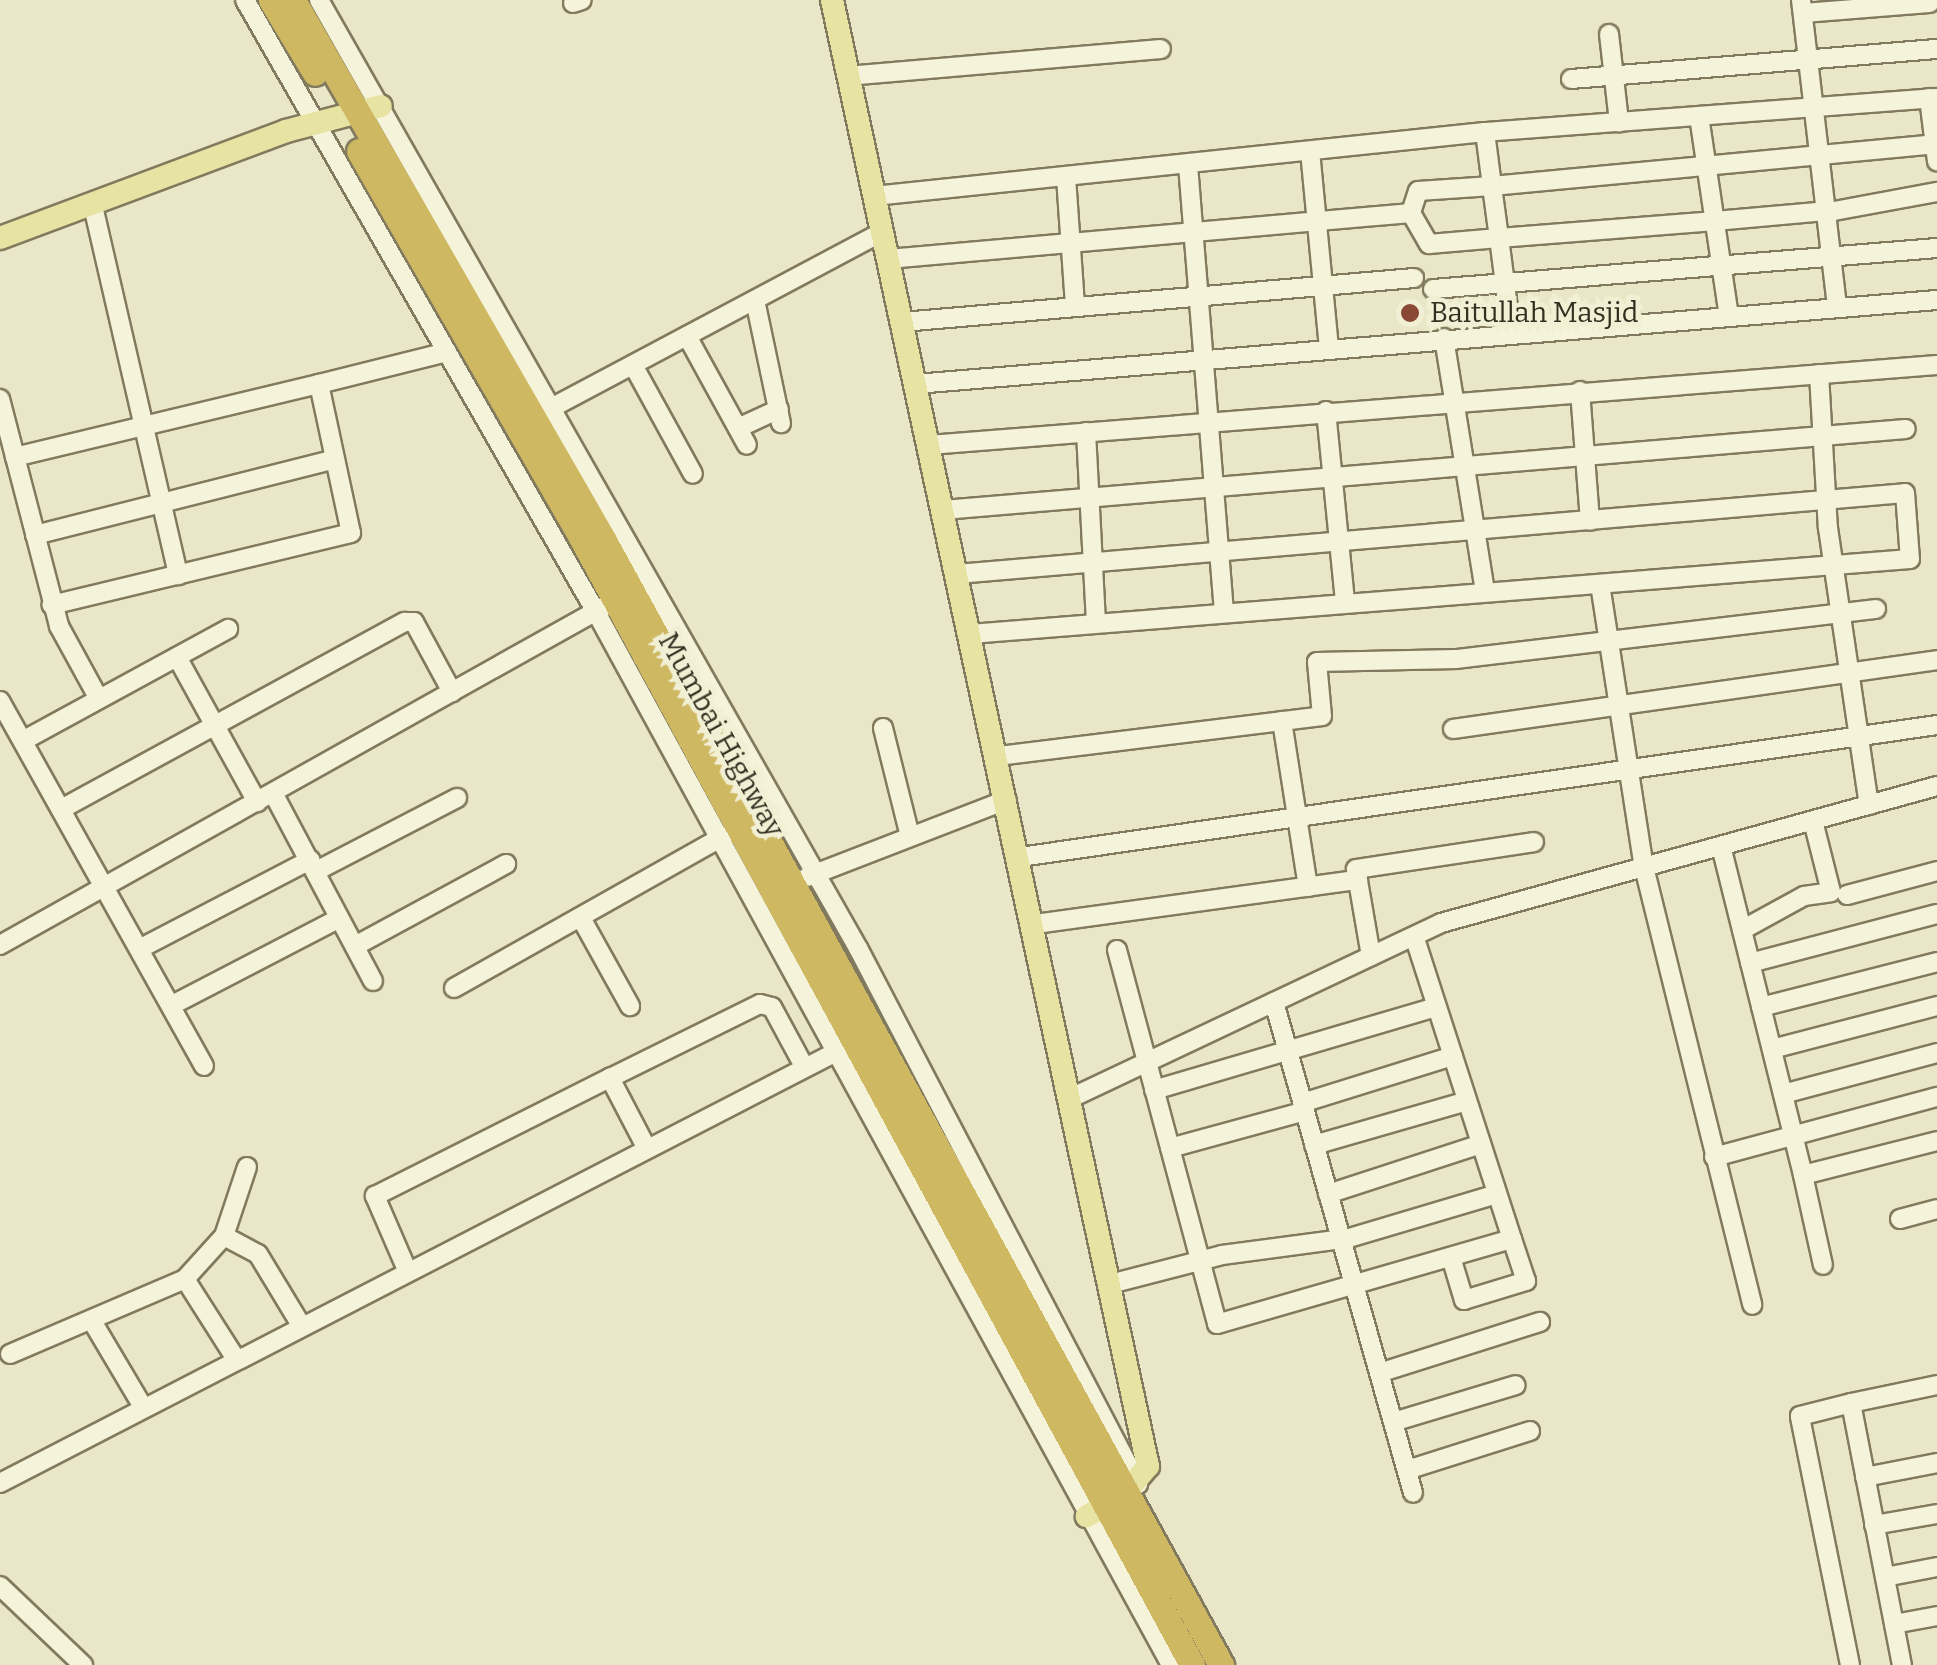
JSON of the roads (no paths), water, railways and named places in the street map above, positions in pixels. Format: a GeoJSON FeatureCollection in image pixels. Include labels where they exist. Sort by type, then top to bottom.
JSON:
{"type":"FeatureCollection","features":[{"type":"Feature","properties":{"kind":"highway","name":"Mumbai Highway"},"geometry":{"type":"LineString","coordinates":[[272,0],[336,114],[443,322],[605,606],[845,1048],[1113,1501]]}},
{"type":"Feature","properties":{"kind":"highway","name":"Mumbai Highway"},"geometry":{"type":"LineString","coordinates":[[293,0],[336,114],[805,879],[1101,1452],[1113,1501]]}},
{"type":"Feature","properties":{"kind":"highway"},"geometry":{"type":"LineString","coordinates":[[1113,1501],[1146,1534],[1221,1665]]}},
{"type":"Feature","properties":{"kind":"highway"},"geometry":{"type":"LineString","coordinates":[[1113,1501],[1192,1665]]}},
{"type":"Feature","properties":{"kind":"main road"},"geometry":{"type":"LineString","coordinates":[[832,0],[1114,1283],[1148,1466],[1113,1501]]}},
{"type":"Feature","properties":{"kind":"main road"},"geometry":{"type":"LineString","coordinates":[[0,238],[336,114],[382,106]]}},
{"type":"Feature","properties":{"kind":"street"},"geometry":{"type":"LineString","coordinates":[[246,0],[336,114]]}},
{"type":"Feature","properties":{"kind":"street"},"geometry":{"type":"LineString","coordinates":[[319,0],[553,407],[805,879],[1113,1501],[1172,1665]]}},
{"type":"Feature","properties":{"kind":"street"},"geometry":{"type":"LineString","coordinates":[[1837,307],[1802,6],[1930,3]]}},
{"type":"Feature","properties":{"kind":"street"},"geometry":{"type":"LineString","coordinates":[[1610,34],[1619,122]]}},
{"type":"Feature","properties":{"kind":"street"},"geometry":{"type":"LineString","coordinates":[[847,76],[1161,49]]}},
{"type":"Feature","properties":{"kind":"street"},"geometry":{"type":"LineString","coordinates":[[1570,79],[1937,49]]}},
{"type":"Feature","properties":{"kind":"street"},"geometry":{"type":"LineString","coordinates":[[874,196],[1485,132],[1933,98],[1936,150],[1418,191],[1411,213],[1429,244],[1826,211],[1937,192]]}},
{"type":"Feature","properties":{"kind":"street"},"geometry":{"type":"LineString","coordinates":[[1699,116],[1729,316]]}},
{"type":"Feature","properties":{"kind":"street"},"geometry":{"type":"LineString","coordinates":[[1485,132],[1511,332]]}},
{"type":"Feature","properties":{"kind":"street"},"geometry":{"type":"LineString","coordinates":[[1310,151],[1328,348]]}},
{"type":"Feature","properties":{"kind":"street"},"geometry":{"type":"LineString","coordinates":[[1188,165],[1224,612]]}},
{"type":"Feature","properties":{"kind":"street"},"geometry":{"type":"LineString","coordinates":[[1066,177],[1075,306]]}},
{"type":"Feature","properties":{"kind":"street"},"geometry":{"type":"LineString","coordinates":[[93,206],[178,575]]}},
{"type":"Feature","properties":{"kind":"street"},"geometry":{"type":"LineString","coordinates":[[888,259],[1411,213]]}},
{"type":"Feature","properties":{"kind":"street"},"geometry":{"type":"LineString","coordinates":[[553,407],[882,232]]}},
{"type":"Feature","properties":{"kind":"street"},"geometry":{"type":"LineString","coordinates":[[1433,289],[1937,248]]}},
{"type":"Feature","properties":{"kind":"street"},"geometry":{"type":"LineString","coordinates":[[902,322],[1414,278]]}},
{"type":"Feature","properties":{"kind":"street"},"geometry":{"type":"LineString","coordinates":[[687,336],[742,436],[780,416],[754,300]]}},
{"type":"Feature","properties":{"kind":"street"},"geometry":{"type":"LineString","coordinates":[[915,384],[1511,332],[1937,300]]}},
{"type":"Feature","properties":{"kind":"street"},"geometry":{"type":"LineString","coordinates":[[0,945],[605,606],[447,352],[443,322]]}},
{"type":"Feature","properties":{"kind":"street"},"geometry":{"type":"LineString","coordinates":[[1444,338],[1485,592]]}},
{"type":"Feature","properties":{"kind":"street"},"geometry":{"type":"LineString","coordinates":[[15,457],[447,352]]}},
{"type":"Feature","properties":{"kind":"street"},"geometry":{"type":"LineString","coordinates":[[633,365],[693,474]]}},
{"type":"Feature","properties":{"kind":"street"},"geometry":{"type":"LineString","coordinates":[[929,445],[1454,400],[1937,366]]}},
{"type":"Feature","properties":{"kind":"street"},"geometry":{"type":"LineString","coordinates":[[1819,374],[1833,565],[1869,805]]}},
{"type":"Feature","properties":{"kind":"street"},"geometry":{"type":"LineString","coordinates":[[52,605],[351,533],[320,384]]}},
{"type":"Feature","properties":{"kind":"street"},"geometry":{"type":"LineString","coordinates":[[1580,391],[1590,521]]}},
{"type":"Feature","properties":{"kind":"street"},"geometry":{"type":"LineString","coordinates":[[0,399],[52,605],[99,699]]}},
{"type":"Feature","properties":{"kind":"street"},"geometry":{"type":"LineString","coordinates":[[1326,411],[1345,601]]}},
{"type":"Feature","properties":{"kind":"street"},"geometry":{"type":"LineString","coordinates":[[943,510],[1213,484],[1906,430]]}},
{"type":"Feature","properties":{"kind":"street"},"geometry":{"type":"LineString","coordinates":[[1086,432],[1096,623]]}},
{"type":"Feature","properties":{"kind":"street"},"geometry":{"type":"LineString","coordinates":[[35,536],[335,459]]}},
{"type":"Feature","properties":{"kind":"street"},"geometry":{"type":"LineString","coordinates":[[957,574],[1905,493],[1910,559],[1345,601],[970,634]]}},
{"type":"Feature","properties":{"kind":"street"},"geometry":{"type":"LineString","coordinates":[[1600,584],[1644,867],[1752,1305]]}},
{"type":"Feature","properties":{"kind":"street"},"geometry":{"type":"LineString","coordinates":[[998,756],[1322,716],[1317,662],[1608,642],[1876,609]]}},
{"type":"Feature","properties":{"kind":"street"},"geometry":{"type":"LineString","coordinates":[[65,807],[405,622],[414,622],[452,692]]}},
{"type":"Feature","properties":{"kind":"street"},"geometry":{"type":"LineString","coordinates":[[28,738],[228,629]]}},
{"type":"Feature","properties":{"kind":"street"},"geometry":{"type":"LineString","coordinates":[[177,657],[215,725],[313,865],[373,981]]}},
{"type":"Feature","properties":{"kind":"street"},"geometry":{"type":"LineString","coordinates":[[1453,728],[1937,660]]}},
{"type":"Feature","properties":{"kind":"street"},"geometry":{"type":"LineString","coordinates":[[0,701],[28,738],[204,1066]]}},
{"type":"Feature","properties":{"kind":"street"},"geometry":{"type":"LineString","coordinates":[[1282,721],[1308,886]]}},
{"type":"Feature","properties":{"kind":"street"},"geometry":{"type":"LineString","coordinates":[[1020,857],[1628,766],[1937,725]]}},
{"type":"Feature","properties":{"kind":"street"},"geometry":{"type":"LineString","coordinates":[[883,728],[910,836]]}},
{"type":"Feature","properties":{"kind":"street"},"geometry":{"type":"LineString","coordinates":[[1073,1098],[1414,936],[1937,786]]}},
{"type":"Feature","properties":{"kind":"street"},"geometry":{"type":"LineString","coordinates":[[141,948],[457,798]]}},
{"type":"Feature","properties":{"kind":"street"},"geometry":{"type":"LineString","coordinates":[[805,879],[1007,800]]}},
{"type":"Feature","properties":{"kind":"street"},"geometry":{"type":"LineString","coordinates":[[1742,930],[1832,892],[1813,820]]}},
{"type":"Feature","properties":{"kind":"street"},"geometry":{"type":"LineString","coordinates":[[454,988],[727,834]]}},
{"type":"Feature","properties":{"kind":"street"},"geometry":{"type":"LineString","coordinates":[[1371,956],[1356,870],[1534,842]]}},
{"type":"Feature","properties":{"kind":"street"},"geometry":{"type":"LineString","coordinates":[[1721,846],[1823,1265]]}},
{"type":"Feature","properties":{"kind":"street"},"geometry":{"type":"LineString","coordinates":[[354,946],[506,864]]}},
{"type":"Feature","properties":{"kind":"street"},"geometry":{"type":"LineString","coordinates":[[1847,895],[1937,871]]}},
{"type":"Feature","properties":{"kind":"street"},"geometry":{"type":"LineString","coordinates":[[1034,924],[1358,880]]}},
{"type":"Feature","properties":{"kind":"street"},"geometry":{"type":"LineString","coordinates":[[1750,963],[1937,914]]}},
{"type":"Feature","properties":{"kind":"street"},"geometry":{"type":"LineString","coordinates":[[581,918],[630,1006]]}},
{"type":"Feature","properties":{"kind":"street"},"geometry":{"type":"LineString","coordinates":[[172,1006],[338,919]]}},
{"type":"Feature","properties":{"kind":"street"},"geometry":{"type":"LineString","coordinates":[[1414,936],[1432,1008],[1452,1056],[1526,1282],[1464,1300],[1451,1257]]}},
{"type":"Feature","properties":{"kind":"street"},"geometry":{"type":"LineString","coordinates":[[1117,950],[1217,1324],[1512,1238]]}},
{"type":"Feature","properties":{"kind":"street"},"geometry":{"type":"LineString","coordinates":[[1761,1008],[1937,962]]}},
{"type":"Feature","properties":{"kind":"street"},"geometry":{"type":"LineString","coordinates":[[1274,1002],[1413,1493]]}},
{"type":"Feature","properties":{"kind":"street"},"geometry":{"type":"LineString","coordinates":[[408,1270],[376,1196],[760,1004],[772,1007],[806,1068]]}},
{"type":"Feature","properties":{"kind":"street"},"geometry":{"type":"LineString","coordinates":[[1772,1049],[1937,1006]]}},
{"type":"Feature","properties":{"kind":"street"},"geometry":{"type":"LineString","coordinates":[[1154,1090],[1432,1008]]}},
{"type":"Feature","properties":{"kind":"street"},"geometry":{"type":"LineString","coordinates":[[0,1483],[646,1144],[845,1048]]}},
{"type":"Feature","properties":{"kind":"street"},"geometry":{"type":"LineString","coordinates":[[1783,1094],[1937,1053]]}},
{"type":"Feature","properties":{"kind":"street"},"geometry":{"type":"LineString","coordinates":[[1170,1148],[1452,1056]]}},
{"type":"Feature","properties":{"kind":"street"},"geometry":{"type":"LineString","coordinates":[[610,1078],[646,1144]]}},
{"type":"Feature","properties":{"kind":"street"},"geometry":{"type":"LineString","coordinates":[[1714,1157],[1937,1097]]}},
{"type":"Feature","properties":{"kind":"street"},"geometry":{"type":"LineString","coordinates":[[1314,1145],[1467,1101]]}},
{"type":"Feature","properties":{"kind":"street"},"geometry":{"type":"LineString","coordinates":[[1803,1176],[1937,1140]]}},
{"type":"Feature","properties":{"kind":"street"},"geometry":{"type":"LineString","coordinates":[[1328,1194],[1481,1144]]}},
{"type":"Feature","properties":{"kind":"street"},"geometry":{"type":"LineString","coordinates":[[10,1354],[185,1279],[224,1236],[247,1167]]}},
{"type":"Feature","properties":{"kind":"street"},"geometry":{"type":"LineString","coordinates":[[1114,1283],[1200,1261],[1340,1237],[1497,1194]]}},
{"type":"Feature","properties":{"kind":"street"},"geometry":{"type":"LineString","coordinates":[[1900,1219],[1937,1209]]}},
{"type":"Feature","properties":{"kind":"street"},"geometry":{"type":"LineString","coordinates":[[224,1236],[258,1254],[301,1325]]}},
{"type":"Feature","properties":{"kind":"street"},"geometry":{"type":"LineString","coordinates":[[185,1279],[236,1359]]}},
{"type":"Feature","properties":{"kind":"street"},"geometry":{"type":"LineString","coordinates":[[92,1321],[143,1407]]}},
{"type":"Feature","properties":{"kind":"street"},"geometry":{"type":"LineString","coordinates":[[1379,1372],[1540,1322]]}},
{"type":"Feature","properties":{"kind":"street"},"geometry":{"type":"LineString","coordinates":[[1393,1422],[1516,1385]]}},
{"type":"Feature","properties":{"kind":"street"},"geometry":{"type":"LineString","coordinates":[[1850,1665],[1800,1416],[1937,1386]]}},
{"type":"Feature","properties":{"kind":"street"},"geometry":{"type":"LineString","coordinates":[[1851,1403],[1902,1665]]}},
{"type":"Feature","properties":{"kind":"street"},"geometry":{"type":"LineString","coordinates":[[1407,1470],[1530,1431]]}},
{"type":"Feature","properties":{"kind":"street"},"geometry":{"type":"LineString","coordinates":[[1865,1477],[1937,1464]]}},
{"type":"Feature","properties":{"kind":"street"},"geometry":{"type":"LineString","coordinates":[[1874,1525],[1937,1514]]}},
{"type":"Feature","properties":{"kind":"street"},"geometry":{"type":"LineString","coordinates":[[1884,1577],[1937,1566]]}},
{"type":"Feature","properties":{"kind":"street"},"geometry":{"type":"LineString","coordinates":[[0,1586],[83,1665]]}},
{"type":"Feature","properties":{"kind":"street"},"geometry":{"type":"LineString","coordinates":[[1894,1624],[1937,1616]]}},
{"type":"Feature","properties":{"kind":"place","name":"Baitullah Masjid"},"geometry":{"type":"Point","coordinates":[1410,313]}}]}
